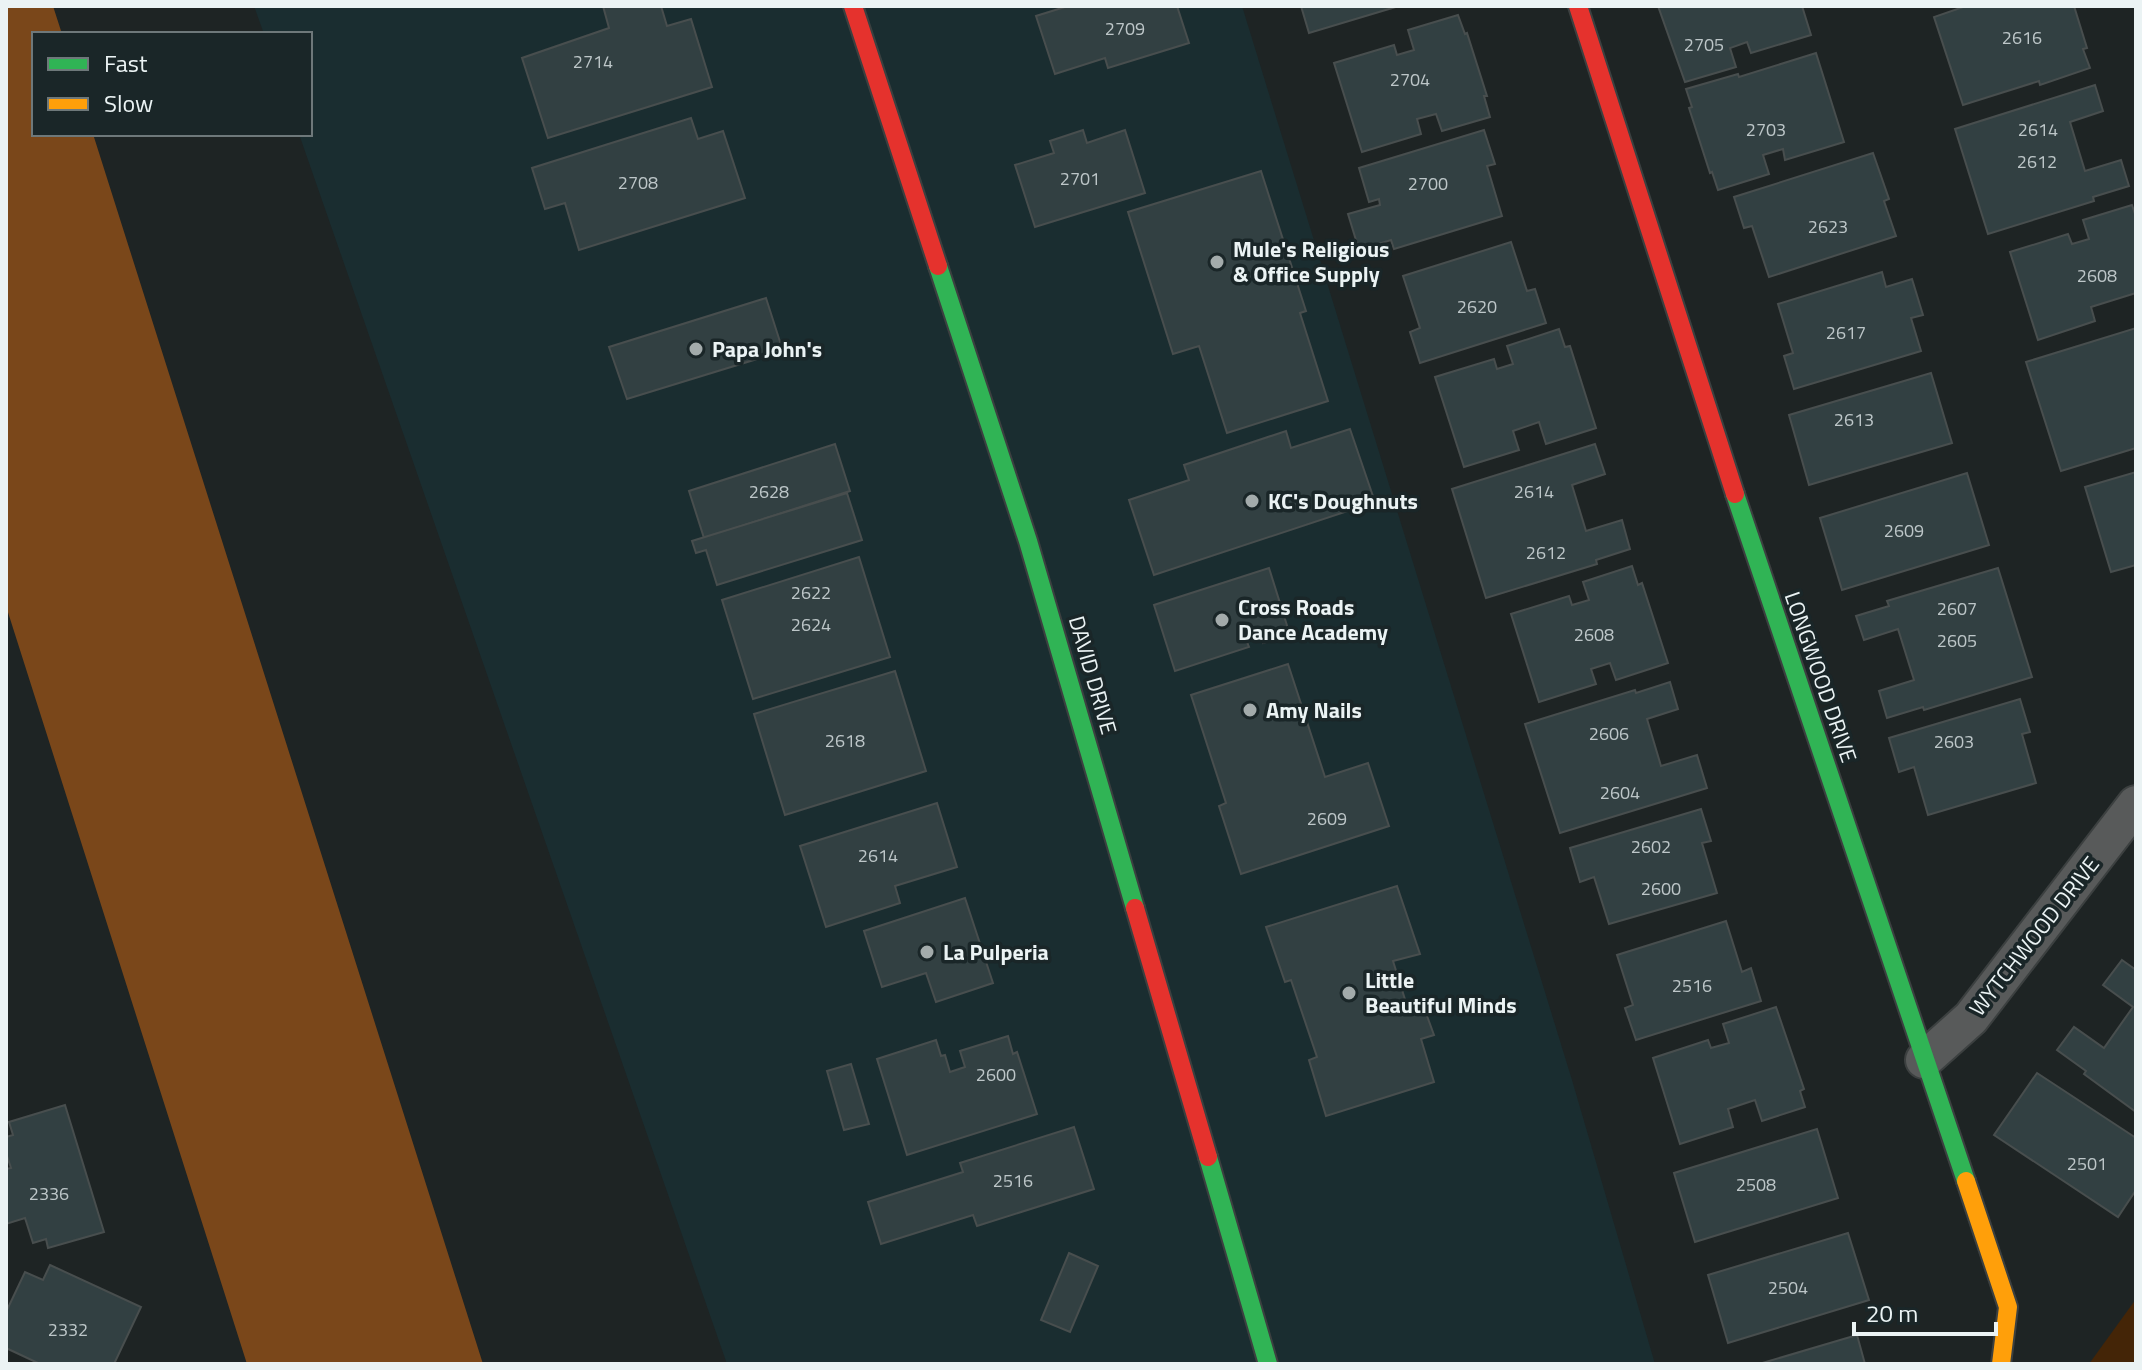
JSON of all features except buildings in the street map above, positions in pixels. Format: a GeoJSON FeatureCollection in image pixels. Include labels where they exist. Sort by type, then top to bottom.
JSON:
{"type":"FeatureCollection","features":[{"type":"Feature","properties":{"kind":"street","name":"DAVID DRIVE"},"geometry":{"type":"LineString","coordinates":[[853,6],[1028,541],[1268,1364]]}},
{"type":"Feature","properties":{"kind":"street","name":"LONGWOOD DRIVE"},"geometry":{"type":"LineString","coordinates":[[1578,6],[1694,374],[2008,1307],[2001,1364]]}},
{"type":"Feature","properties":{"kind":"street","name":"WYTCHWOOD DRIVE"},"geometry":{"type":"LineString","coordinates":[[1924,1060],[1971,1018],[2136,804]]}},
{"type":"Feature","properties":{"kind":"shaded area"},"geometry":{"type":"Polygon","coordinates":[[[6,6],[53,6],[61,32],[32,32],[32,136],[94,136],[483,1364],[247,1364],[6,606],[6,6]]]}},
{"type":"Feature","properties":{"kind":"shaded area"},"geometry":{"type":"Polygon","coordinates":[[[254,6],[1242,6],[1572,1080],[1655,1364],[727,1364],[300,136],[312,136],[312,32],[263,32],[254,6]]]}},
{"type":"Feature","properties":{"kind":"shaded area"},"geometry":{"type":"Polygon","coordinates":[[[2136,1299],[2136,1364],[2089,1364],[2136,1299]]]}},
{"type":"Feature","properties":{"kind":"traffic: fast"},"geometry":{"type":"LineString","coordinates":[[938,266],[1028,541],[1135,908]]}},
{"type":"Feature","properties":{"kind":"traffic: fast"},"geometry":{"type":"LineString","coordinates":[[1735,494],[1966,1181]]}},
{"type":"Feature","properties":{"kind":"traffic: fast"},"geometry":{"type":"LineString","coordinates":[[1208,1157],[1268,1364]]}},
{"type":"Feature","properties":{"kind":"traffic: slow"},"geometry":{"type":"LineString","coordinates":[[1966,1181],[2008,1307],[2001,1364]]}},
{"type":"Feature","properties":{"kind":"traffic: jam"},"geometry":{"type":"LineString","coordinates":[[853,6],[938,266]]}},
{"type":"Feature","properties":{"kind":"traffic: jam"},"geometry":{"type":"LineString","coordinates":[[1578,6],[1735,494]]}},
{"type":"Feature","properties":{"kind":"traffic: jam"},"geometry":{"type":"LineString","coordinates":[[1135,908],[1208,1157]]}},
{"type":"Feature","properties":{"kind":"place","name":"Mule's Religious & Office Supply"},"geometry":{"type":"Point","coordinates":[1217,262]}},
{"type":"Feature","properties":{"kind":"place","name":"Papa John's"},"geometry":{"type":"Point","coordinates":[696,349]}},
{"type":"Feature","properties":{"kind":"place","name":"KC's Doughnuts"},"geometry":{"type":"Point","coordinates":[1252,501]}},
{"type":"Feature","properties":{"kind":"place","name":"Cross Roads Dance Academy"},"geometry":{"type":"Point","coordinates":[1222,620]}},
{"type":"Feature","properties":{"kind":"place","name":"Amy Nails"},"geometry":{"type":"Point","coordinates":[1250,710]}},
{"type":"Feature","properties":{"kind":"place","name":"La Pulperia"},"geometry":{"type":"Point","coordinates":[927,952]}},
{"type":"Feature","properties":{"kind":"place","name":"Little Beautiful Minds"},"geometry":{"type":"Point","coordinates":[1349,993]}}]}
